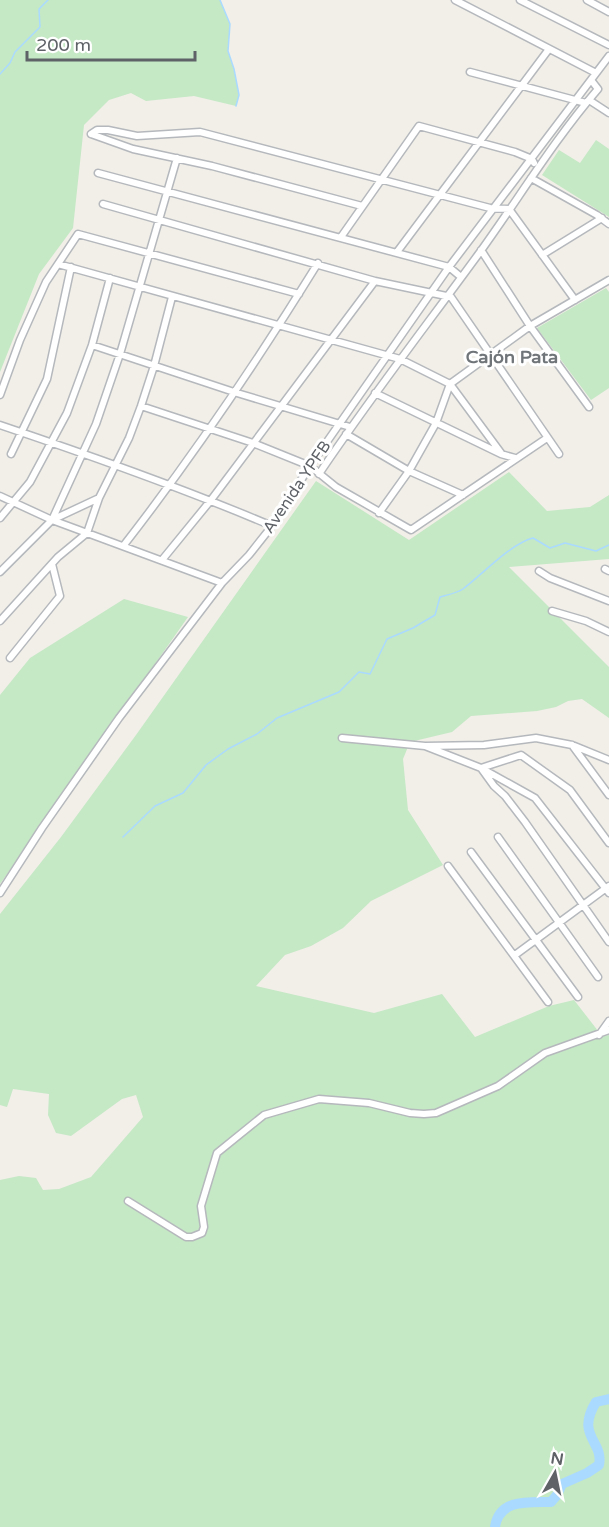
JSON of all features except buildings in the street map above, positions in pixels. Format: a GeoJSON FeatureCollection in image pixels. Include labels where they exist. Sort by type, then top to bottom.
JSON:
{"type":"FeatureCollection","features":[{"type":"Feature","properties":{"kind":"street"},"geometry":{"type":"LineString","coordinates":[[455,0],[596,73]]}},
{"type":"Feature","properties":{"kind":"street"},"geometry":{"type":"LineString","coordinates":[[520,0],[609,45]]}},
{"type":"Feature","properties":{"kind":"street"},"geometry":{"type":"LineString","coordinates":[[587,0],[609,12]]}},
{"type":"Feature","properties":{"kind":"street"},"geometry":{"type":"LineString","coordinates":[[397,252],[549,49]]}},
{"type":"Feature","properties":{"kind":"street","name":"Avenida YPFB"},"geometry":{"type":"LineString","coordinates":[[0,893],[119,718],[222,582],[249,555],[272,526],[310,466],[449,267],[596,73],[606,66],[609,56]]}},
{"type":"Feature","properties":{"kind":"street"},"geometry":{"type":"LineString","coordinates":[[470,72],[575,101],[588,101],[609,113]]}},
{"type":"Feature","properties":{"kind":"street","name":"Avenida YPFB"},"geometry":{"type":"LineString","coordinates":[[319,474],[400,358],[598,89],[591,80]]}},
{"type":"Feature","properties":{"kind":"street"},"geometry":{"type":"LineString","coordinates":[[341,237],[419,126],[515,152],[532,159],[536,171]]}},
{"type":"Feature","properties":{"kind":"street"},"geometry":{"type":"LineString","coordinates":[[362,206],[177,158],[133,149],[91,134],[96,130],[137,136],[200,132],[440,195],[493,208],[508,209],[574,300]]}},
{"type":"Feature","properties":{"kind":"street"},"geometry":{"type":"LineString","coordinates":[[52,520],[96,424],[120,354],[177,158]]}},
{"type":"Feature","properties":{"kind":"street"},"geometry":{"type":"LineString","coordinates":[[98,173],[397,252],[449,267],[461,277]]}},
{"type":"Feature","properties":{"kind":"street"},"geometry":{"type":"LineString","coordinates":[[531,178],[609,224]]}},
{"type":"Feature","properties":{"kind":"street"},"geometry":{"type":"LineString","coordinates":[[103,204],[375,281],[451,297],[559,454]]}},
{"type":"Feature","properties":{"kind":"street"},"geometry":{"type":"LineString","coordinates":[[542,255],[602,218]]}},
{"type":"Feature","properties":{"kind":"street"},"geometry":{"type":"LineString","coordinates":[[0,395],[20,340],[46,282],[78,234],[299,294]]}},
{"type":"Feature","properties":{"kind":"street"},"geometry":{"type":"LineString","coordinates":[[481,250],[531,326],[590,407]]}},
{"type":"Feature","properties":{"kind":"street"},"geometry":{"type":"LineString","coordinates":[[124,545],[171,485],[280,326],[318,263]]}},
{"type":"Feature","properties":{"kind":"street"},"geometry":{"type":"LineString","coordinates":[[58,264],[400,358],[450,384],[501,454]]}},
{"type":"Feature","properties":{"kind":"street"},"geometry":{"type":"LineString","coordinates":[[11,454],[47,379],[71,267]]}},
{"type":"Feature","properties":{"kind":"street"},"geometry":{"type":"LineString","coordinates":[[0,518],[30,482],[67,413],[92,345],[111,278]]}},
{"type":"Feature","properties":{"kind":"street"},"geometry":{"type":"LineString","coordinates":[[162,560],[211,500],[375,281]]}},
{"type":"Feature","properties":{"kind":"street"},"geometry":{"type":"LineString","coordinates":[[379,513],[409,471],[436,423],[450,384],[531,326],[609,281]]}},
{"type":"Feature","properties":{"kind":"street"},"geometry":{"type":"LineString","coordinates":[[0,621],[52,564],[87,533],[99,498],[129,438],[141,406],[172,297]]}},
{"type":"Feature","properties":{"kind":"street"},"geometry":{"type":"LineString","coordinates":[[92,345],[280,407],[350,427]]}},
{"type":"Feature","properties":{"kind":"street"},"geometry":{"type":"LineString","coordinates":[[375,393],[501,454],[515,458]]}},
{"type":"Feature","properties":{"kind":"street"},"geometry":{"type":"LineString","coordinates":[[141,406],[253,443],[310,466],[379,513],[411,531],[547,438]]}},
{"type":"Feature","properties":{"kind":"street"},"geometry":{"type":"LineString","coordinates":[[0,425],[116,464],[272,526]]}},
{"type":"Feature","properties":{"kind":"street"},"geometry":{"type":"LineString","coordinates":[[346,434],[409,471],[463,495]]}},
{"type":"Feature","properties":{"kind":"street"},"geometry":{"type":"LineString","coordinates":[[0,496],[52,520],[222,582]]}},
{"type":"Feature","properties":{"kind":"street"},"geometry":{"type":"LineString","coordinates":[[0,572],[52,520],[99,498]]}},
{"type":"Feature","properties":{"kind":"street"},"geometry":{"type":"LineString","coordinates":[[10,658],[60,596],[52,564]]}},
{"type":"Feature","properties":{"kind":"street"},"geometry":{"type":"LineString","coordinates":[[539,571],[550,578],[609,601]]}},
{"type":"Feature","properties":{"kind":"street"},"geometry":{"type":"LineString","coordinates":[[552,611],[586,621],[609,632]]}},
{"type":"Feature","properties":{"kind":"street"},"geometry":{"type":"LineString","coordinates":[[342,738],[425,746],[484,745],[536,738],[572,745],[609,760]]}},
{"type":"Feature","properties":{"kind":"street"},"geometry":{"type":"LineString","coordinates":[[572,745],[609,795]]}},
{"type":"Feature","properties":{"kind":"street"},"geometry":{"type":"LineString","coordinates":[[425,746],[481,768],[535,798],[608,889],[515,955]]}},
{"type":"Feature","properties":{"kind":"street"},"geometry":{"type":"LineString","coordinates":[[481,768],[521,756],[570,790],[609,843]]}},
{"type":"Feature","properties":{"kind":"street"},"geometry":{"type":"LineString","coordinates":[[481,768],[525,822],[609,942]]}},
{"type":"Feature","properties":{"kind":"street"},"geometry":{"type":"LineString","coordinates":[[498,837],[598,977]]}},
{"type":"Feature","properties":{"kind":"street"},"geometry":{"type":"LineString","coordinates":[[471,852],[578,997]]}},
{"type":"Feature","properties":{"kind":"street"},"geometry":{"type":"LineString","coordinates":[[448,866],[548,1002]]}},
{"type":"Feature","properties":{"kind":"street"},"geometry":{"type":"LineString","coordinates":[[599,1035],[609,1021]]}},
{"type":"Feature","properties":{"kind":"street"},"geometry":{"type":"LineString","coordinates":[[128,1201],[177,1233],[186,1237],[198,1236],[204,1227],[201,1206],[217,1153],[264,1115],[319,1099],[369,1103],[410,1113],[436,1113],[498,1086],[546,1053],[609,1030]]}},
{"type":"Feature","properties":{"kind":"green space"},"geometry":{"type":"Polygon","coordinates":[[[0,0],[220,0],[230,24],[228,51],[239,95],[236,106],[194,96],[146,101],[131,93],[109,100],[84,125],[73,228],[39,274],[0,372],[0,0]]]}},
{"type":"Feature","properties":{"kind":"green space"},"geometry":{"type":"Polygon","coordinates":[[[596,140],[609,149],[609,217],[542,175],[559,150],[580,163],[596,140]]]}},
{"type":"Feature","properties":{"kind":"green space"},"geometry":{"type":"Polygon","coordinates":[[[606,288],[609,292],[609,388],[591,400],[537,328],[606,288]]]}},
{"type":"Feature","properties":{"kind":"green space"},"geometry":{"type":"Polygon","coordinates":[[[509,472],[547,511],[590,507],[609,495],[609,559],[509,567],[609,667],[609,718],[582,699],[537,711],[471,716],[452,732],[410,742],[403,759],[408,810],[443,865],[371,901],[343,928],[311,946],[285,955],[256,986],[374,1013],[442,994],[475,1037],[549,1006],[574,1000],[602,1036],[609,1035],[609,1527],[0,1527],[0,1180],[19,1176],[36,1178],[43,1190],[59,1189],[91,1177],[143,1117],[136,1095],[122,1099],[71,1136],[56,1133],[48,1115],[49,1094],[13,1089],[7,1107],[0,1105],[0,914],[61,837],[136,735],[316,481],[409,540],[509,472]]]}},
{"type":"Feature","properties":{"kind":"green space"},"geometry":{"type":"Polygon","coordinates":[[[124,599],[188,617],[0,884],[0,695],[30,658],[124,599]]]}},
{"type":"Feature","properties":{"kind":"waterway"},"geometry":{"type":"LineString","coordinates":[[0,74],[10,63],[15,52],[40,27],[39,9],[48,0]]}},
{"type":"Feature","properties":{"kind":"waterway"},"geometry":{"type":"LineString","coordinates":[[220,0],[230,24],[228,51],[239,95],[236,106]]}},
{"type":"Feature","properties":{"kind":"waterway"},"geometry":{"type":"LineString","coordinates":[[123,837],[155,806],[183,793],[206,765],[228,749],[257,734],[277,718],[339,692],[359,672],[370,674],[387,639],[435,615],[440,597],[463,589],[515,546],[533,538],[550,548],[565,543],[596,551],[609,545]]}},
{"type":"Feature","properties":{"kind":"waterway"},"geometry":{"type":"LineString","coordinates":[[495,1527],[502,1511],[508,1507],[524,1503],[551,1502],[562,1484],[599,1465],[598,1450],[589,1431],[588,1423],[596,1402],[609,1399]]}},
{"type":"Feature","properties":{"kind":"district","name":"Cajón Pata"},"geometry":{"type":"Point","coordinates":[512,357]}}]}
